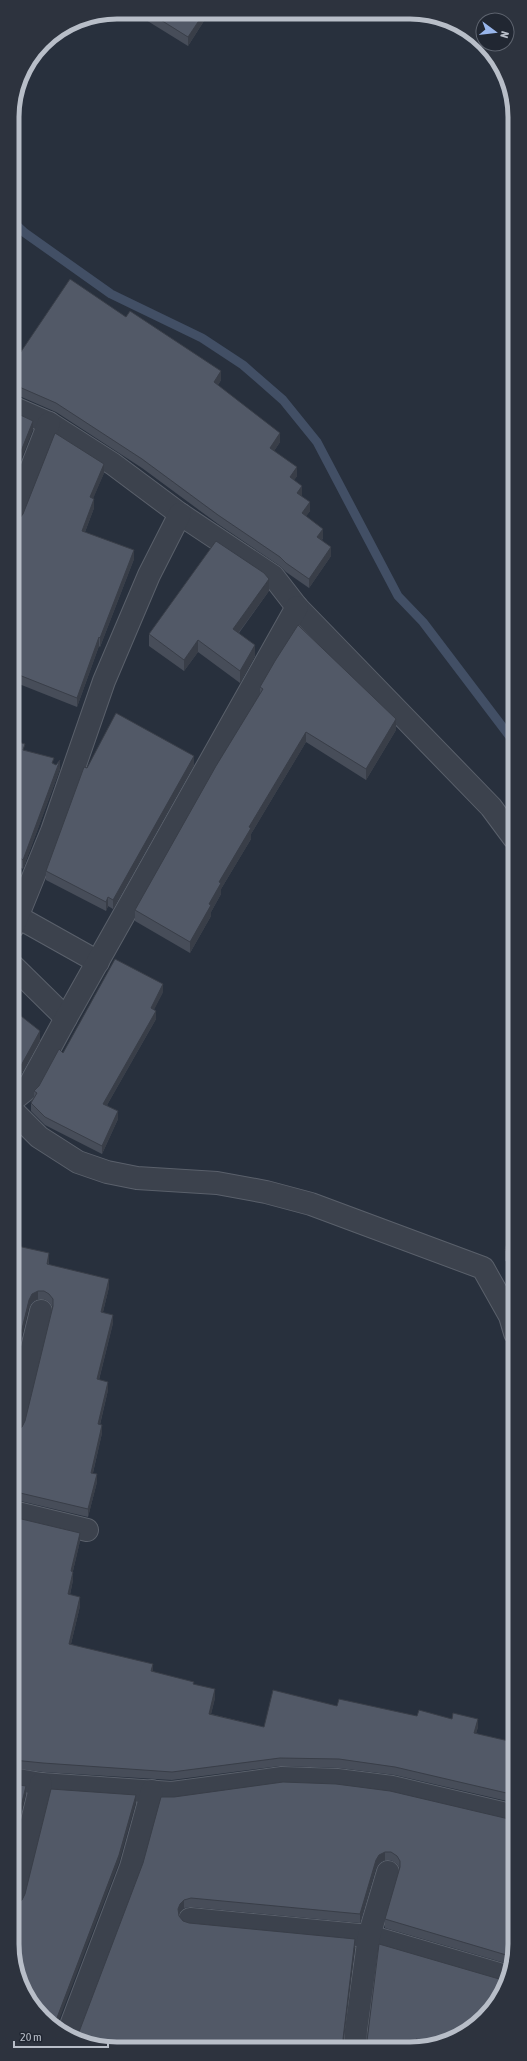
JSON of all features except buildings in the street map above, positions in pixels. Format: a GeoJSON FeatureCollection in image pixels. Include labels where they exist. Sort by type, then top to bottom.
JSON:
{"type":"FeatureCollection","features":[{"type":"Feature","properties":{"kind":"street"},"geometry":{"type":"LineString","coordinates":[[19,409],[49,423],[113,464],[180,514],[273,576],[297,607],[491,807],[508,830]]}},
{"type":"Feature","properties":{"kind":"street"},"geometry":{"type":"LineString","coordinates":[[19,500],[49,423]]}},
{"type":"Feature","properties":{"kind":"street"},"geometry":{"type":"LineString","coordinates":[[19,909],[52,831],[104,681],[149,575],[180,514]]}},
{"type":"Feature","properties":{"kind":"street"},"geometry":{"type":"LineString","coordinates":[[19,1095],[28,1088],[297,607]]}},
{"type":"Feature","properties":{"kind":"street"},"geometry":{"type":"LineString","coordinates":[[19,923],[98,962]]}},
{"type":"Feature","properties":{"kind":"street"},"geometry":{"type":"LineString","coordinates":[[19,973],[66,1018]]}},
{"type":"Feature","properties":{"kind":"street"},"geometry":{"type":"LineString","coordinates":[[19,1117],[39,1137],[78,1162],[106,1172],[137,1178],[217,1183],[266,1192],[311,1204],[483,1268],[508,1312]]}},
{"type":"Feature","properties":{"kind":"street"},"geometry":{"type":"LineString","coordinates":[[19,1401],[41,1311]]}},
{"type":"Feature","properties":{"kind":"street"},"geometry":{"type":"LineString","coordinates":[[19,1513],[87,1530]]}},
{"type":"Feature","properties":{"kind":"street"},"geometry":{"type":"LineString","coordinates":[[19,1780],[41,1784],[172,1793],[282,1778],[338,1780],[392,1787],[508,1814]]}},
{"type":"Feature","properties":{"kind":"street"},"geometry":{"type":"LineString","coordinates":[[19,1874],[41,1784]]}},
{"type":"Feature","properties":{"kind":"street"},"geometry":{"type":"LineString","coordinates":[[69,2030],[131,1867],[152,1791]]}},
{"type":"Feature","properties":{"kind":"street"},"geometry":{"type":"LineString","coordinates":[[355,2042],[369,1936],[388,1872]]}},
{"type":"Feature","properties":{"kind":"street"},"geometry":{"type":"LineString","coordinates":[[190,1919],[369,1936],[503,1975]]}},
{"type":"Feature","properties":{"kind":"waterway"},"geometry":{"type":"LineString","coordinates":[[19,227],[111,294],[202,338],[243,365],[283,400],[317,442],[398,596],[423,622],[508,734]]}}]}
